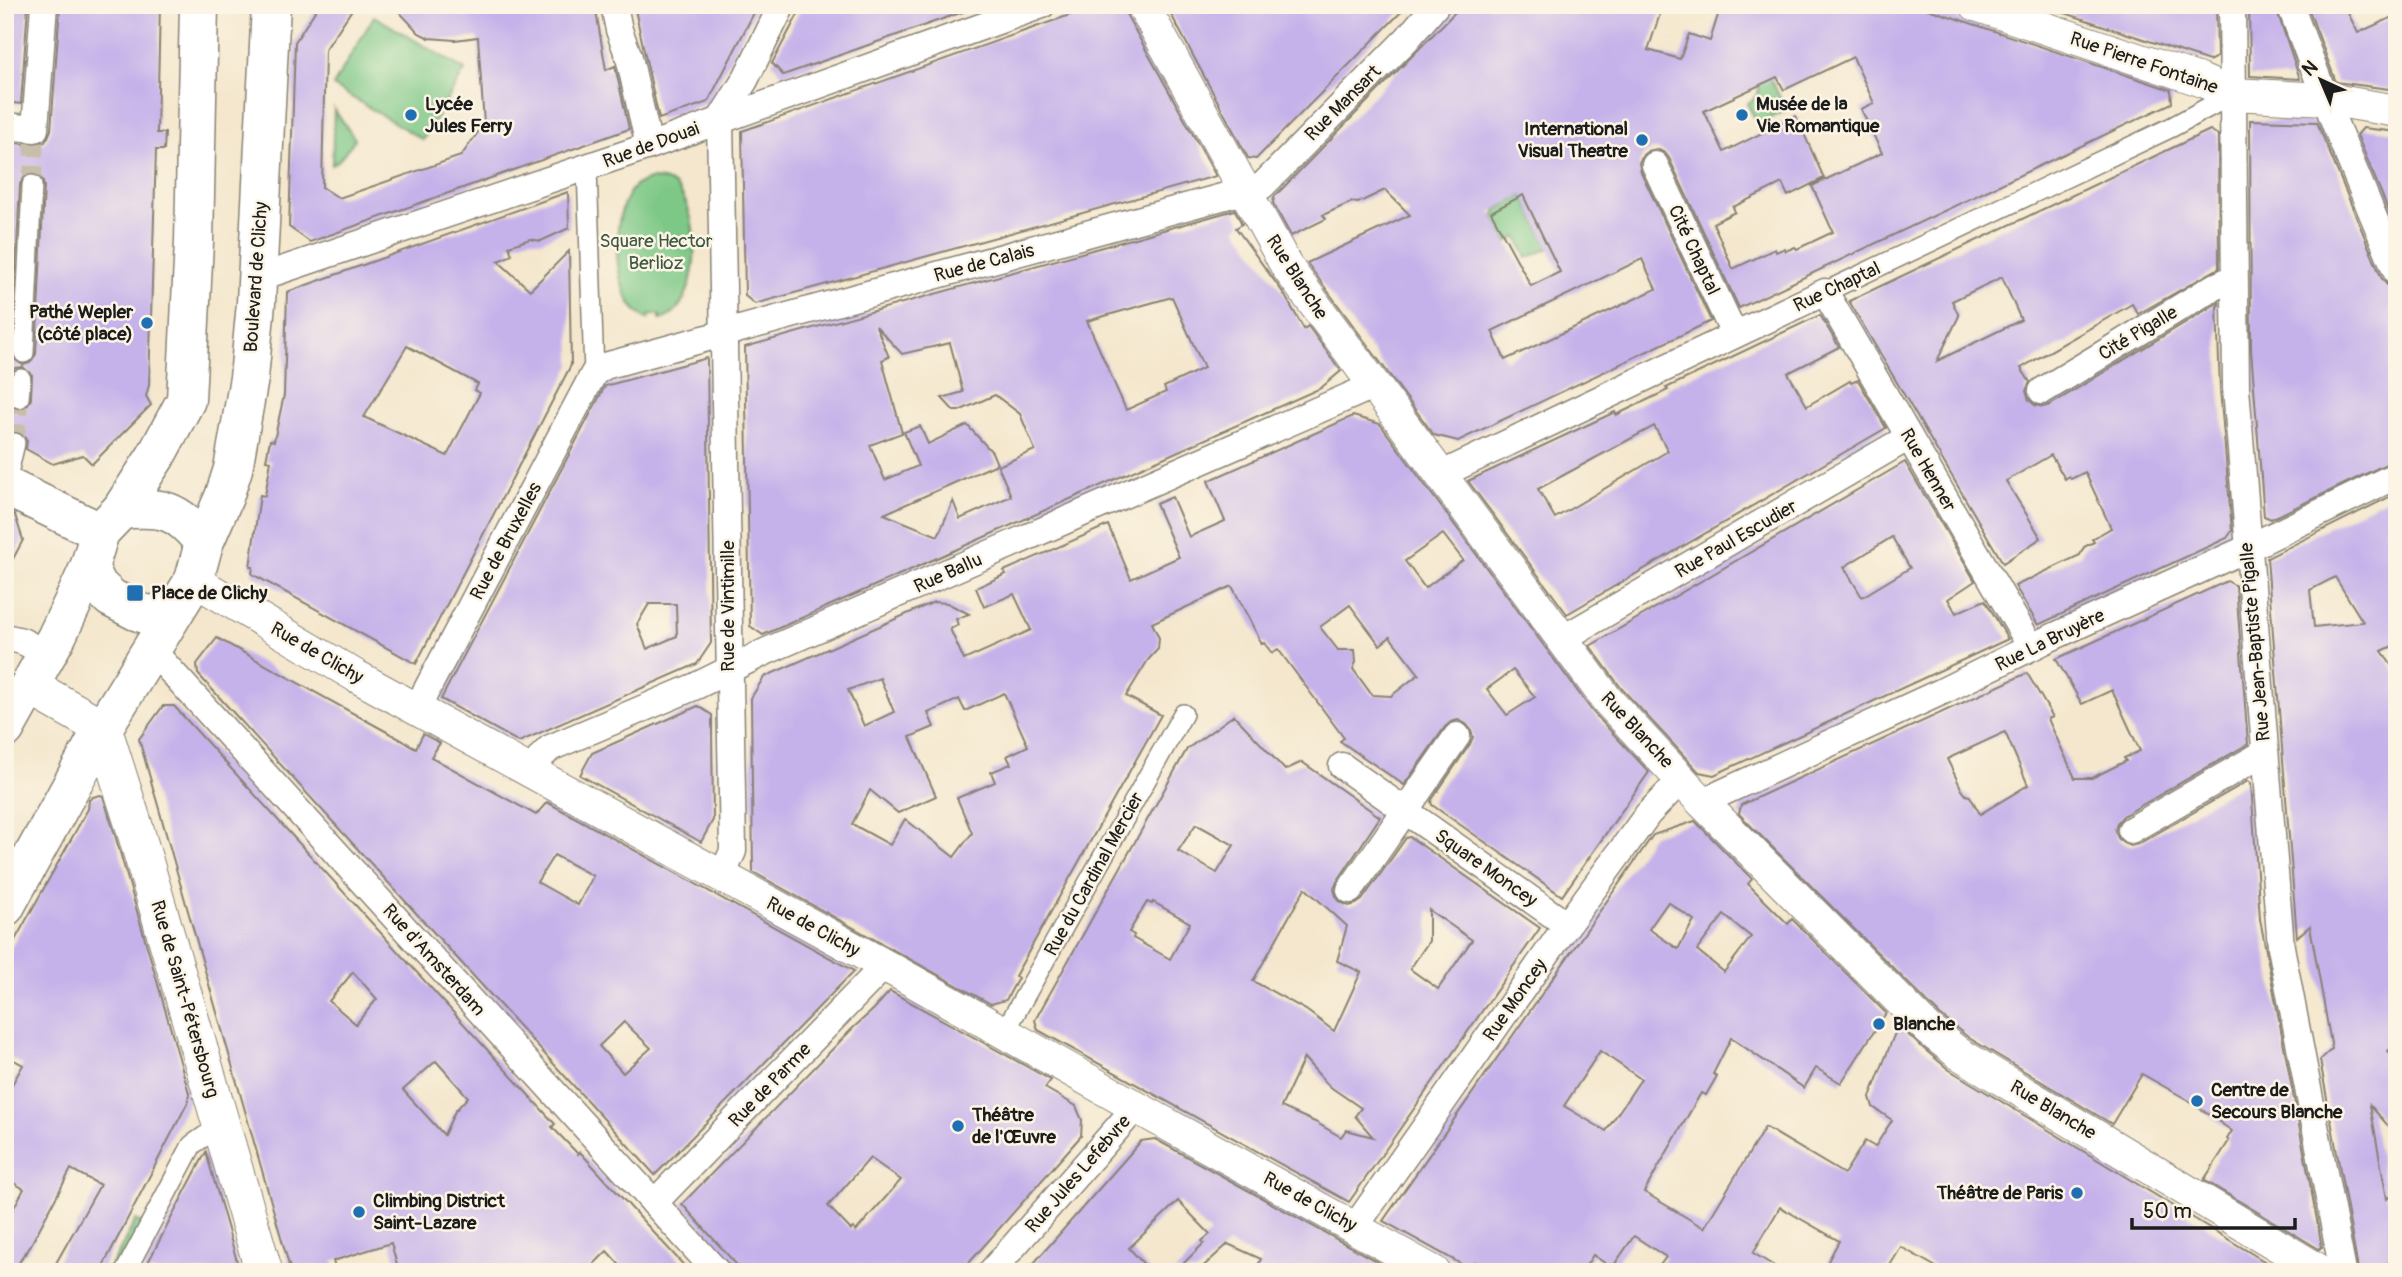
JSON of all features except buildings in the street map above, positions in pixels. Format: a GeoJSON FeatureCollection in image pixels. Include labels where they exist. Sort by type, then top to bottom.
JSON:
{"type":"FeatureCollection","features":[{"type":"Feature","properties":{"kind":"main road"},"geometry":{"type":"LineString","coordinates":[[5,729],[38,670],[103,536],[156,456],[186,400],[194,242],[198,5]]}},
{"type":"Feature","properties":{"kind":"main road","name":"Boulevard de Clichy"},"geometry":{"type":"LineString","coordinates":[[204,543],[220,508],[233,469],[249,378],[258,278],[271,5]]}},
{"type":"Feature","properties":{"kind":"main road"},"geometry":{"type":"LineString","coordinates":[[7,477],[103,536]]}},
{"type":"Feature","properties":{"kind":"main road"},"geometry":{"type":"LineString","coordinates":[[5,907],[103,728],[194,580],[204,543],[178,516],[151,507],[103,536]]}},
{"type":"Feature","properties":{"kind":"main road"},"geometry":{"type":"LineString","coordinates":[[103,536],[98,586],[111,598],[136,611],[148,615],[173,611]]}},
{"type":"Feature","properties":{"kind":"main road"},"geometry":{"type":"LineString","coordinates":[[38,670],[103,728]]}},
{"type":"Feature","properties":{"kind":"main road","name":"Rue de Saint-Pétersbourg"},"geometry":{"type":"LineString","coordinates":[[103,728],[264,1272]]}},
{"type":"Feature","properties":{"kind":"street"},"geometry":{"type":"LineString","coordinates":[[5,126],[34,135],[44,5]]}},
{"type":"Feature","properties":{"kind":"street"},"geometry":{"type":"LineString","coordinates":[[614,5],[649,146]]}},
{"type":"Feature","properties":{"kind":"street"},"geometry":{"type":"LineString","coordinates":[[720,120],[745,80],[782,5]]}},
{"type":"Feature","properties":{"kind":"street","name":"Rue de Douai"},"geometry":{"type":"LineString","coordinates":[[258,278],[587,168],[1042,5]]}},
{"type":"Feature","properties":{"kind":"street","name":"Rue Blanche"},"geometry":{"type":"LineString","coordinates":[[1143,5],[1244,192],[1293,276],[1608,701],[1702,803],[1928,1029],[1958,1053],[2322,1272]]}},
{"type":"Feature","properties":{"kind":"street","name":"Rue Mansart"},"geometry":{"type":"LineString","coordinates":[[1244,192],[1262,186],[1436,5]]}},
{"type":"Feature","properties":{"kind":"street","name":"Rue Pierre Fontaine"},"geometry":{"type":"LineString","coordinates":[[1976,5],[2233,93],[2326,100],[2397,111]]}},
{"type":"Feature","properties":{"kind":"street","name":"Rue Jean-Baptiste Pigalle"},"geometry":{"type":"LineString","coordinates":[[2232,5],[2236,388],[2264,753],[2281,947],[2343,1272]]}},
{"type":"Feature","properties":{"kind":"street"},"geometry":{"type":"LineString","coordinates":[[2290,5],[2397,273]]}},
{"type":"Feature","properties":{"kind":"street","name":"Rue Chaptal"},"geometry":{"type":"LineString","coordinates":[[1440,475],[2172,127],[2233,93]]}},
{"type":"Feature","properties":{"kind":"street","name":"Rue de Vintimille"},"geometry":{"type":"LineString","coordinates":[[720,120],[733,851],[722,876]]}},
{"type":"Feature","properties":{"kind":"street","name":"Cité Chaptal"},"geometry":{"type":"LineString","coordinates":[[1654,165],[1734,334]]}},
{"type":"Feature","properties":{"kind":"street"},"geometry":{"type":"LineString","coordinates":[[587,168],[594,373]]}},
{"type":"Feature","properties":{"kind":"street"},"geometry":{"type":"LineString","coordinates":[[24,353],[32,185]]}},
{"type":"Feature","properties":{"kind":"street","name":"Rue de Calais"},"geometry":{"type":"LineString","coordinates":[[594,373],[615,361],[724,334],[1244,192]]}},
{"type":"Feature","properties":{"kind":"street","name":"Cité Pigalle"},"geometry":{"type":"LineString","coordinates":[[2042,391],[2212,288],[2234,278]]}},
{"type":"Feature","properties":{"kind":"street","name":"Rue Henner"},"geometry":{"type":"LineString","coordinates":[[1825,292],[2031,647]]}},
{"type":"Feature","properties":{"kind":"street","name":"Rue de Bruxelles"},"geometry":{"type":"LineString","coordinates":[[417,709],[594,373]]}},
{"type":"Feature","properties":{"kind":"street","name":"Rue Ballu"},"geometry":{"type":"LineString","coordinates":[[531,771],[550,748],[1373,386]]}},
{"type":"Feature","properties":{"kind":"street","name":"Rue Paul Escudier"},"geometry":{"type":"LineString","coordinates":[[1562,639],[1909,437]]}},
{"type":"Feature","properties":{"kind":"street"},"geometry":{"type":"LineString","coordinates":[[7,477],[15,443]]}},
{"type":"Feature","properties":{"kind":"street","name":"Rue La Bruyère"},"geometry":{"type":"LineString","coordinates":[[1702,803],[2031,647],[2248,548],[2397,475]]}},
{"type":"Feature","properties":{"kind":"street","name":"Rue de Clichy"},"geometry":{"type":"LineString","coordinates":[[194,580],[417,709],[904,975],[1355,1227],[1419,1268]]}},
{"type":"Feature","properties":{"kind":"street"},"geometry":{"type":"LineString","coordinates":[[5,637],[22,641],[38,670]]}},
{"type":"Feature","properties":{"kind":"street","name":"Rue d'Amsterdam"},"geometry":{"type":"LineString","coordinates":[[151,649],[717,1272]]}},
{"type":"Feature","properties":{"kind":"street","name":"Rue du Cardinal Mercier"},"geometry":{"type":"LineString","coordinates":[[1004,1033],[1184,714]]}},
{"type":"Feature","properties":{"kind":"street"},"geometry":{"type":"LineString","coordinates":[[1350,890],[1457,736]]}},
{"type":"Feature","properties":{"kind":"street"},"geometry":{"type":"LineString","coordinates":[[2131,830],[2264,753]]}},
{"type":"Feature","properties":{"kind":"street","name":"Square Moncey"},"geometry":{"type":"LineString","coordinates":[[1342,766],[1567,925]]}},
{"type":"Feature","properties":{"kind":"street","name":"Rue Moncey"},"geometry":{"type":"LineString","coordinates":[[1355,1227],[1648,814],[1682,779]]}},
{"type":"Feature","properties":{"kind":"street","name":"Rue de Parme"},"geometry":{"type":"LineString","coordinates":[[654,1203],[884,966]]}},
{"type":"Feature","properties":{"kind":"street","name":"Rue Jules Lefebvre"},"geometry":{"type":"LineString","coordinates":[[992,1272],[1136,1107]]}},
{"type":"Feature","properties":{"kind":"street"},"geometry":{"type":"LineString","coordinates":[[125,1272],[191,1145],[205,1136],[223,1131]]}},
{"type":"Feature","properties":{"kind":"green space"},"geometry":{"type":"Polygon","coordinates":[[[374,16],[465,70],[423,140],[333,86],[374,16]]]}},
{"type":"Feature","properties":{"kind":"green space"},"geometry":{"type":"Polygon","coordinates":[[[1768,73],[1786,110],[1758,124],[1747,104],[1758,93],[1756,79],[1768,73]]]}},
{"type":"Feature","properties":{"kind":"green space"},"geometry":{"type":"Polygon","coordinates":[[[334,109],[355,139],[332,165],[334,109]]]}},
{"type":"Feature","properties":{"kind":"green space","name":"Square Hector Berlioz"},"geometry":{"type":"Polygon","coordinates":[[[650,179],[663,180],[675,186],[691,217],[694,237],[691,279],[684,298],[674,312],[660,320],[660,315],[650,314],[649,319],[636,311],[620,278],[617,257],[620,216],[626,198],[637,185],[650,179]]]}},
{"type":"Feature","properties":{"kind":"green space"},"geometry":{"type":"Polygon","coordinates":[[[1523,195],[1549,248],[1527,258],[1517,237],[1507,242],[1494,219],[1497,209],[1523,195]]]}},
{"type":"Feature","properties":{"kind":"green space"},"geometry":{"type":"Polygon","coordinates":[[[136,1220],[143,1224],[118,1272],[108,1272],[136,1220]]]}},
{"type":"Feature","properties":{"kind":"tunnel"},"geometry":{"type":"LineString","coordinates":[[32,185],[34,142]]}},
{"type":"Feature","properties":{"kind":"tunnel"},"geometry":{"type":"LineString","coordinates":[[15,443],[19,398]]}},
{"type":"Feature","properties":{"kind":"place","name":"Lycée Jules Ferry"},"geometry":{"type":"Point","coordinates":[411,115]}},
{"type":"Feature","properties":{"kind":"place","name":"Musée de la Vie Romantique"},"geometry":{"type":"Point","coordinates":[1742,115]}},
{"type":"Feature","properties":{"kind":"place","name":"International Visual Theatre"},"geometry":{"type":"Point","coordinates":[1642,140]}},
{"type":"Feature","properties":{"kind":"place","name":"Pathé Wepler (côté place)"},"geometry":{"type":"Point","coordinates":[147,323]}},
{"type":"Feature","properties":{"kind":"place","name":"Place de Clichy"},"geometry":{"type":"Point","coordinates":[135,593]}},
{"type":"Feature","properties":{"kind":"place","name":"Blanche"},"geometry":{"type":"Point","coordinates":[1879,1024]}},
{"type":"Feature","properties":{"kind":"place","name":"Centre de Secours Blanche"},"geometry":{"type":"Point","coordinates":[2197,1101]}},
{"type":"Feature","properties":{"kind":"place","name":"Théâtre de l'Œuvre"},"geometry":{"type":"Point","coordinates":[958,1126]}},
{"type":"Feature","properties":{"kind":"place","name":"Théâtre de Paris"},"geometry":{"type":"Point","coordinates":[2077,1193]}},
{"type":"Feature","properties":{"kind":"place","name":"Climbing District Saint-Lazare"},"geometry":{"type":"Point","coordinates":[359,1212]}}]}
